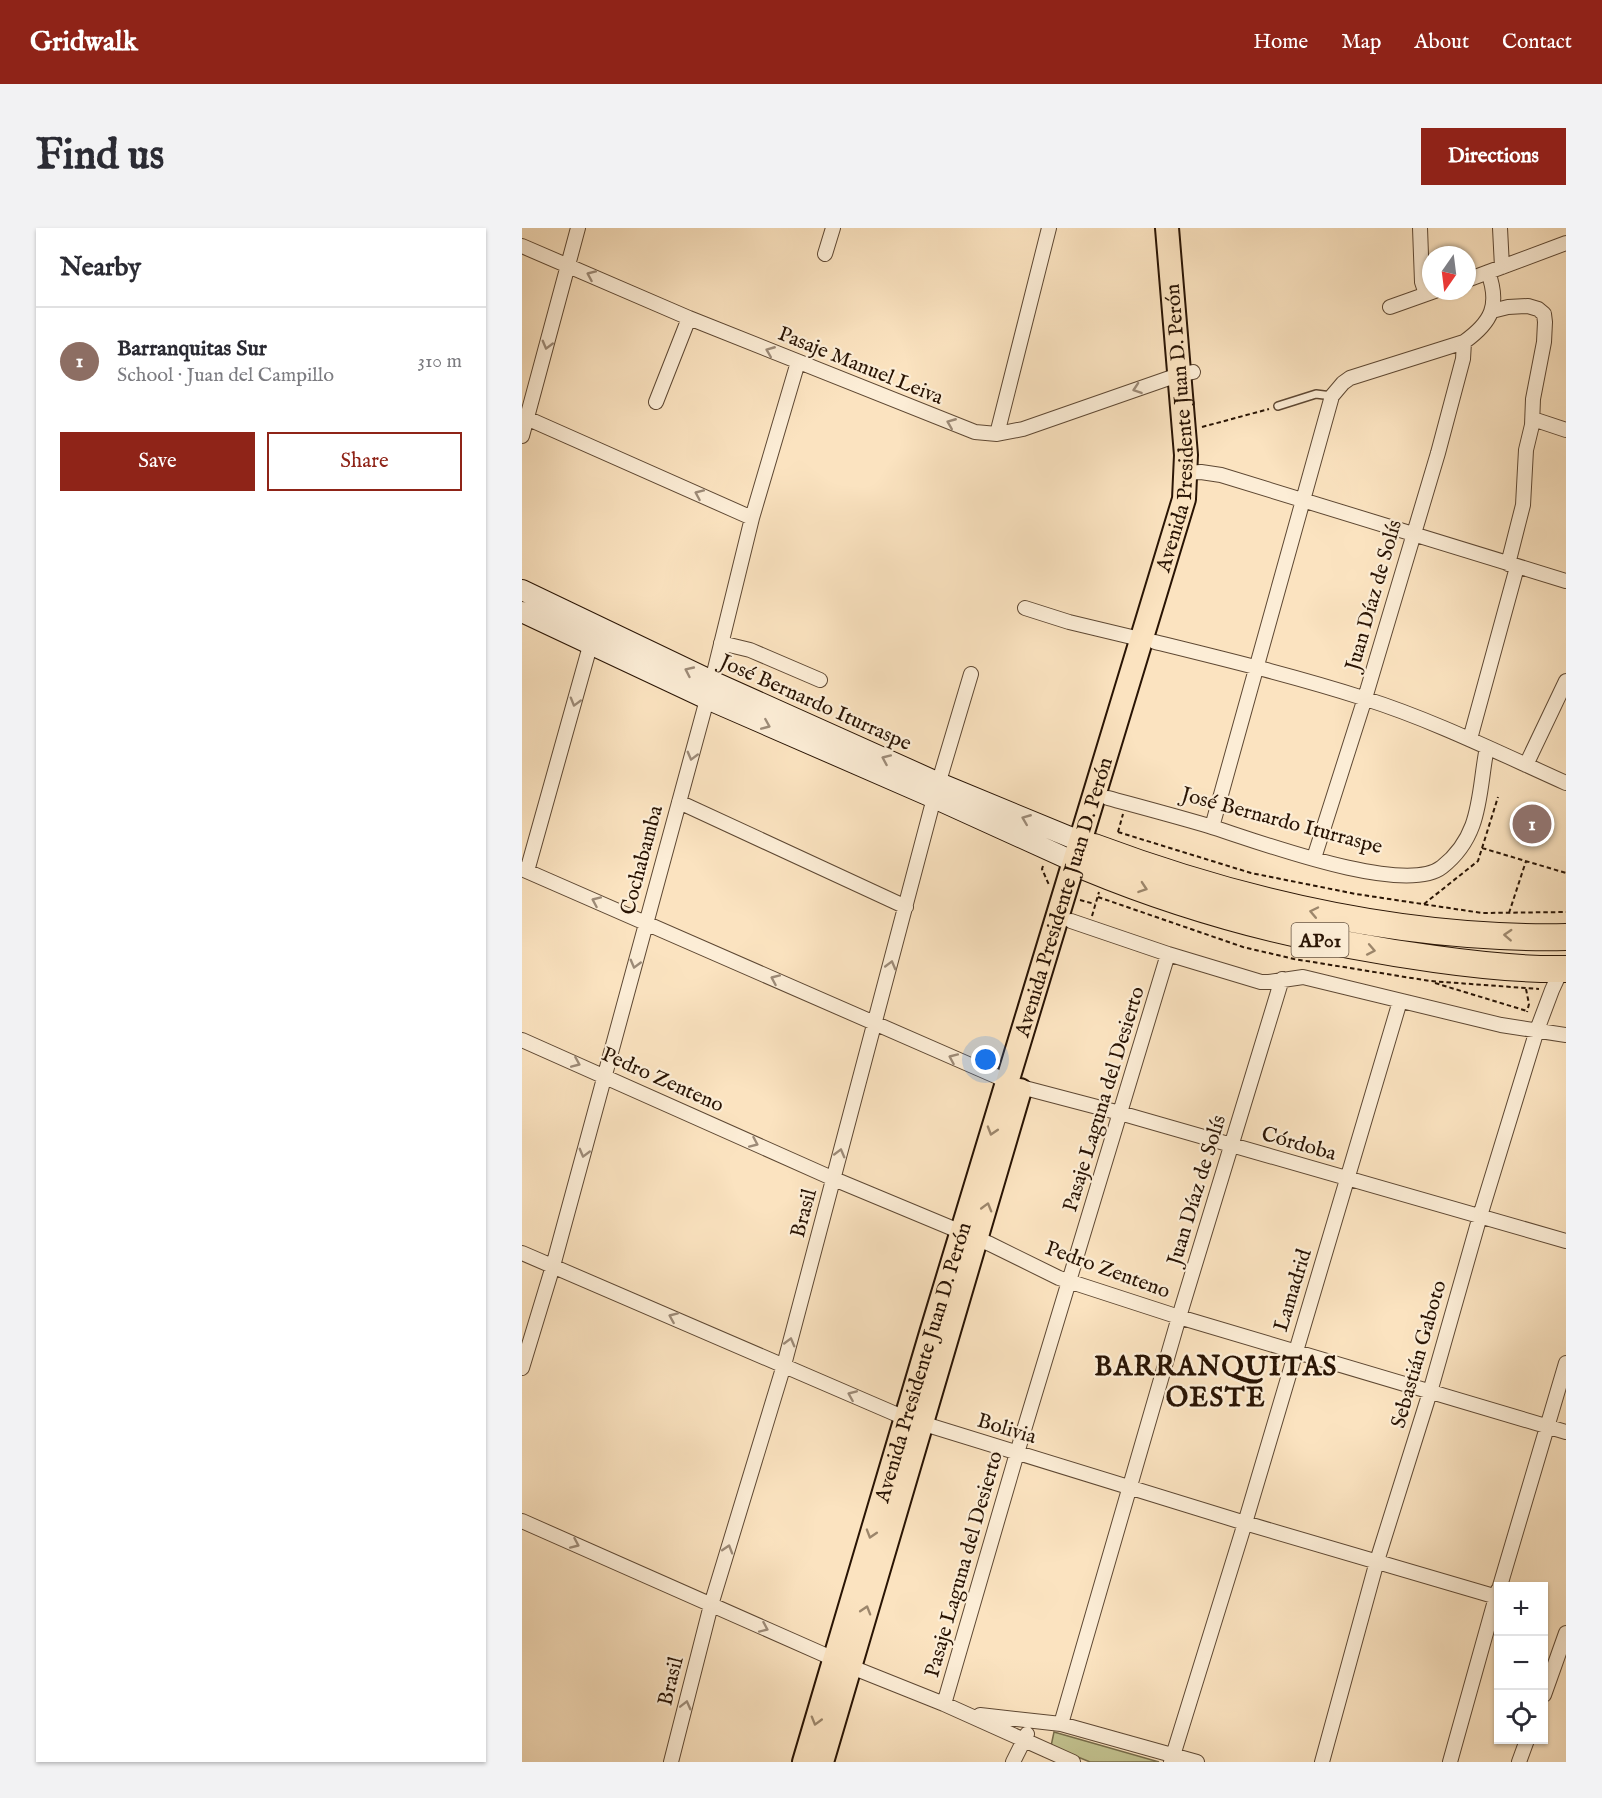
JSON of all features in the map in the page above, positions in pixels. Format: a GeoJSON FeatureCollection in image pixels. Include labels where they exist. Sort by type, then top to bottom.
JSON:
{"type":"FeatureCollection","features":[{"type":"Feature","properties":{"kind":"highway","name":"AP01"},"geometry":{"type":"LineString","coordinates":[[1088,859],[1329,915],[1438,931],[1566,937]]}},
{"type":"Feature","properties":{"kind":"highway","name":"AP01"},"geometry":{"type":"LineString","coordinates":[[1088,859],[1202,908],[1316,939],[1383,952],[1521,969],[1565,966]]}},
{"type":"Feature","properties":{"kind":"main road","name":"Avenida Presidente Juan D. Perón"},"geometry":{"type":"LineString","coordinates":[[804,1762],[841,1663],[1014,1084],[1079,899],[1147,641],[1194,513],[1194,472],[1199,428],[1186,373],[1167,228]]}},
{"type":"Feature","properties":{"kind":"main road","name":"Avenida Presidente Juan D. Perón"},"geometry":{"type":"LineString","coordinates":[[1183,228],[1186,373],[1183,416],[1194,472]]}},
{"type":"Feature","properties":{"kind":"main road","name":"José Bernardo Iturraspe"},"geometry":{"type":"LineString","coordinates":[[522,590],[709,690]]}},
{"type":"Feature","properties":{"kind":"main road","name":"José Bernardo Iturraspe"},"geometry":{"type":"LineString","coordinates":[[522,612],[590,646],[709,690],[1088,859]]}},
{"type":"Feature","properties":{"kind":"main road","name":"Avenida Presidente Juan D. Perón"},"geometry":{"type":"LineString","coordinates":[[1088,859],[1117,800],[1147,641]]}},
{"type":"Feature","properties":{"kind":"main road","name":"José Bernardo Iturraspe"},"geometry":{"type":"LineString","coordinates":[[937,791],[1047,852],[1088,859]]}},
{"type":"Feature","properties":{"kind":"main road","name":"Avenida Presidente Juan D. Perón"},"geometry":{"type":"LineString","coordinates":[[1014,1084],[1080,923],[1079,899]]}},
{"type":"Feature","properties":{"kind":"main road","name":"Avenida Presidente Juan D. Perón"},"geometry":{"type":"LineString","coordinates":[[822,1762],[841,1663]]}},
{"type":"Feature","properties":{"kind":"street"},"geometry":{"type":"LineString","coordinates":[[522,436],[524,417],[578,228]]}},
{"type":"Feature","properties":{"kind":"street"},"geometry":{"type":"LineString","coordinates":[[825,254],[832,228]]}},
{"type":"Feature","properties":{"kind":"street"},"geometry":{"type":"LineString","coordinates":[[997,434],[1049,228]]}},
{"type":"Feature","properties":{"kind":"street"},"geometry":{"type":"LineString","coordinates":[[1420,228],[1422,282]]}},
{"type":"Feature","properties":{"kind":"street"},"geometry":{"type":"LineString","coordinates":[[1500,228],[1502,267]]}},
{"type":"Feature","properties":{"kind":"street"},"geometry":{"type":"LineString","coordinates":[[1476,276],[1566,243]]}},
{"type":"Feature","properties":{"kind":"street","name":"Pasaje Manuel Leiva"},"geometry":{"type":"LineString","coordinates":[[522,246],[689,318],[975,432],[997,434],[1023,429],[1186,373]]}},
{"type":"Feature","properties":{"kind":"street"},"geometry":{"type":"LineString","coordinates":[[1212,827],[1332,396],[1343,382],[1350,378],[1464,342],[1485,323],[1492,311],[1494,293],[1488,272]]}},
{"type":"Feature","properties":{"kind":"street"},"geometry":{"type":"LineString","coordinates":[[1390,308],[1422,296]]}},
{"type":"Feature","properties":{"kind":"street"},"geometry":{"type":"LineString","coordinates":[[1470,739],[1513,566],[1523,505],[1526,450],[1533,419],[1533,399],[1544,342],[1544,314],[1538,309],[1528,306],[1492,311]]}},
{"type":"Feature","properties":{"kind":"street"},"geometry":{"type":"LineString","coordinates":[[656,402],[689,318]]}},
{"type":"Feature","properties":{"kind":"street","name":"Juan Díaz de Solís"},"geometry":{"type":"LineString","coordinates":[[1314,858],[1365,698],[1413,535],[1460,369],[1464,342]]}},
{"type":"Feature","properties":{"kind":"street","name":"Cochabamba"},"geometry":{"type":"LineString","coordinates":[[522,1368],[553,1266],[605,1076],[709,690],[752,518],[798,362]]}},
{"type":"Feature","properties":{"kind":"street"},"geometry":{"type":"LineString","coordinates":[[524,417],[752,518]]}},
{"type":"Feature","properties":{"kind":"street"},"geometry":{"type":"LineString","coordinates":[[1533,419],[1566,429]]}},
{"type":"Feature","properties":{"kind":"street"},"geometry":{"type":"LineString","coordinates":[[1194,472],[1221,475],[1513,566],[1566,580]]}},
{"type":"Feature","properties":{"kind":"street"},"geometry":{"type":"LineString","coordinates":[[1025,608],[1069,622],[1256,667],[1365,698],[1470,739],[1566,783]]}},
{"type":"Feature","properties":{"kind":"street"},"geometry":{"type":"LineString","coordinates":[[721,643],[750,650],[820,680]]}},
{"type":"Feature","properties":{"kind":"street"},"geometry":{"type":"LineString","coordinates":[[525,870],[590,646]]}},
{"type":"Feature","properties":{"kind":"street","name":"Brasil"},"geometry":{"type":"LineString","coordinates":[[671,1762],[711,1605],[784,1365],[937,791],[971,674]]}},
{"type":"Feature","properties":{"kind":"street"},"geometry":{"type":"LineString","coordinates":[[1526,765],[1566,681]]}},
{"type":"Feature","properties":{"kind":"street","name":"José Bernardo Iturraspe"},"geometry":{"type":"LineString","coordinates":[[1117,800],[1360,871],[1409,876],[1436,871],[1449,861],[1468,836],[1477,815],[1487,747]]}},
{"type":"Feature","properties":{"kind":"street"},"geometry":{"type":"LineString","coordinates":[[679,802],[906,907]]}},
{"type":"Feature","properties":{"kind":"street","name":"Córdoba"},"geometry":{"type":"LineString","coordinates":[[525,870],[1014,1084],[1566,1241]]}},
{"type":"Feature","properties":{"kind":"street"},"geometry":{"type":"LineString","coordinates":[[1080,923],[1168,954],[1261,982],[1303,977],[1400,1001],[1566,1035]]}},
{"type":"Feature","properties":{"kind":"street","name":"Pasaje Laguna del Desierto"},"geometry":{"type":"LineString","coordinates":[[944,1704],[1017,1453],[1168,954]]}},
{"type":"Feature","properties":{"kind":"street","name":"Sebastián Gaboto"},"geometry":{"type":"LineString","coordinates":[[1322,1762],[1377,1561],[1430,1392],[1480,1216],[1537,1030],[1552,990],[1565,966]]}},
{"type":"Feature","properties":{"kind":"street","name":"Juan Díaz de Solís"},"geometry":{"type":"LineString","coordinates":[[1061,1724],[1179,1317],[1282,979]]}},
{"type":"Feature","properties":{"kind":"street","name":"Lamadrid"},"geometry":{"type":"LineString","coordinates":[[1172,1759],[1245,1523],[1400,1001]]}},
{"type":"Feature","properties":{"kind":"street","name":"Pedro Zenteno"},"geometry":{"type":"LineString","coordinates":[[522,1040],[1070,1282],[1179,1317],[1566,1432]]}},
{"type":"Feature","properties":{"kind":"street","name":"Bolivia"},"geometry":{"type":"LineString","coordinates":[[522,1253],[914,1421],[1245,1523],[1377,1561],[1494,1590]]}},
{"type":"Feature","properties":{"kind":"street"},"geometry":{"type":"LineString","coordinates":[[1501,1582],[1566,1363]]}},
{"type":"Feature","properties":{"kind":"street"},"geometry":{"type":"LineString","coordinates":[[522,1521],[841,1663],[944,1704],[1073,1762]]}},
{"type":"Feature","properties":{"kind":"street"},"geometry":{"type":"LineString","coordinates":[[1450,1762],[1494,1605]]}},
{"type":"Feature","properties":{"kind":"street"},"geometry":{"type":"LineString","coordinates":[[1546,1690],[1566,1634]]}},
{"type":"Feature","properties":{"kind":"street"},"geometry":{"type":"LineString","coordinates":[[964,1713],[1061,1724],[1172,1759],[1197,1762]]}},
{"type":"Feature","properties":{"kind":"street"},"geometry":{"type":"LineString","coordinates":[[1013,1762],[1033,1722]]}},
{"type":"Feature","properties":{"kind":"street"},"geometry":{"type":"LineString","coordinates":[[1519,1762],[1526,1744]]}},
{"type":"Feature","properties":{"kind":"lane"},"geometry":{"type":"LineString","coordinates":[[1278,406],[1316,394],[1332,396]]}},
{"type":"Feature","properties":{"kind":"path"},"geometry":{"type":"LineString","coordinates":[[1199,428],[1278,406]]}},
{"type":"Feature","properties":{"kind":"path"},"geometry":{"type":"LineString","coordinates":[[1117,800],[1118,832],[1251,873],[1356,894],[1482,913],[1566,912]]}},
{"type":"Feature","properties":{"kind":"path"},"geometry":{"type":"LineString","coordinates":[[1482,848],[1566,873]]}},
{"type":"Feature","properties":{"kind":"path"},"geometry":{"type":"LineString","coordinates":[[1047,852],[1042,868],[1051,890],[1079,899]]}},
{"type":"Feature","properties":{"kind":"path"},"geometry":{"type":"LineString","coordinates":[[1080,923],[1079,899],[1088,859]]}},
{"type":"Feature","properties":{"kind":"path"},"geometry":{"type":"LineString","coordinates":[[1509,913],[1526,861]]}},
{"type":"Feature","properties":{"kind":"path"},"geometry":{"type":"LineString","coordinates":[[1430,981],[1527,1011]]}},
{"type":"Feature","properties":{"kind":"path"},"geometry":{"type":"LineString","coordinates":[[1523,1028],[1529,1004],[1526,989]]}},
{"type":"Feature","properties":{"kind":"green space"},"geometry":{"type":"Polygon","coordinates":[[[1054,1732],[1159,1762],[1090,1762],[1051,1746],[1054,1732]]]}},
{"type":"Feature","properties":{"kind":"place","name":"Barranquitas Sur"},"geometry":{"type":"Point","coordinates":[1532,824]}},
{"type":"Feature","properties":{"kind":"district","name":"BARRANQUITAS OESTE"},"geometry":{"type":"Point","coordinates":[1216,1382]}}]}
